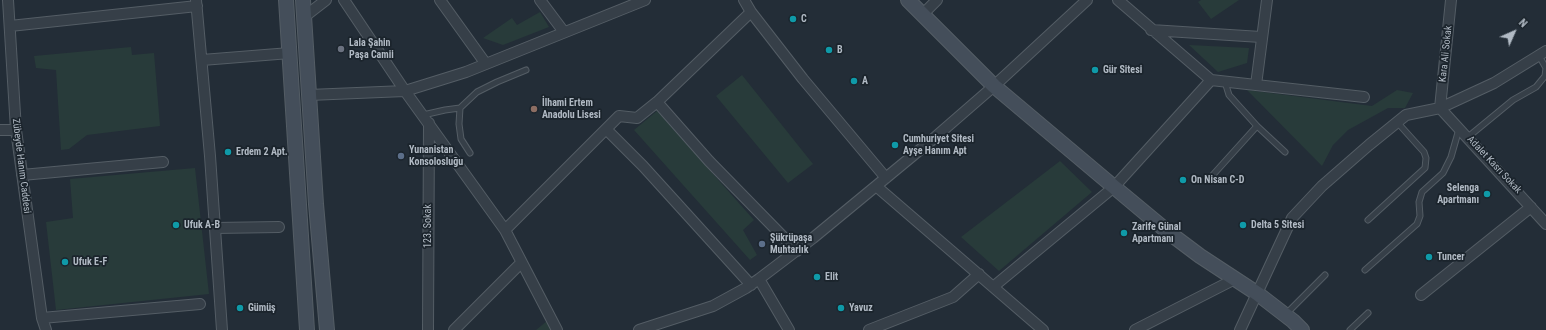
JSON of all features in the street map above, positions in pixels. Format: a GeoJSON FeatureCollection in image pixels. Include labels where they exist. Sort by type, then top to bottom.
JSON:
{"type":"FeatureCollection","features":[{"type":"Feature","properties":{"kind":"main road"},"geometry":{"type":"LineString","coordinates":[[286,0],[307,330]]}},
{"type":"Feature","properties":{"kind":"main road"},"geometry":{"type":"LineString","coordinates":[[303,0],[316,204],[327,330]]}},
{"type":"Feature","properties":{"kind":"main road"},"geometry":{"type":"LineString","coordinates":[[908,0],[994,86],[1114,187],[1168,232],[1258,294],[1302,330]]}},
{"type":"Feature","properties":{"kind":"street","name":"Zübeyde Hanım Caddesi"},"geometry":{"type":"LineString","coordinates":[[8,0],[16,130],[42,318],[46,330]]}},
{"type":"Feature","properties":{"kind":"street"},"geometry":{"type":"LineString","coordinates":[[304,16],[326,0]]}},
{"type":"Feature","properties":{"kind":"street"},"geometry":{"type":"LineString","coordinates":[[344,0],[405,91],[505,230],[557,330]]}},
{"type":"Feature","properties":{"kind":"street"},"geometry":{"type":"LineString","coordinates":[[440,0],[486,64]]}},
{"type":"Feature","properties":{"kind":"street"},"geometry":{"type":"LineString","coordinates":[[540,0],[564,32]]}},
{"type":"Feature","properties":{"kind":"street"},"geometry":{"type":"LineString","coordinates":[[309,95],[405,91],[466,72],[644,0]]}},
{"type":"Feature","properties":{"kind":"street"},"geometry":{"type":"LineString","coordinates":[[744,0],[751,12],[803,79],[886,178]]}},
{"type":"Feature","properties":{"kind":"street"},"geometry":{"type":"LineString","coordinates":[[922,15],[937,0]]}},
{"type":"Feature","properties":{"kind":"street"},"geometry":{"type":"LineString","coordinates":[[1118,0],[1151,30],[1211,80],[1364,97]]}},
{"type":"Feature","properties":{"kind":"street"},"geometry":{"type":"LineString","coordinates":[[1256,85],[1261,37],[1267,0]]}},
{"type":"Feature","properties":{"kind":"street","name":"Kara Ali Sokak"},"geometry":{"type":"LineString","coordinates":[[1440,108],[1451,0]]}},
{"type":"Feature","properties":{"kind":"street"},"geometry":{"type":"LineString","coordinates":[[639,330],[669,326],[713,306],[755,282],[797,251],[994,86],[1081,2]]}},
{"type":"Feature","properties":{"kind":"street"},"geometry":{"type":"LineString","coordinates":[[10,26],[196,3],[210,156],[222,330]]}},
{"type":"Feature","properties":{"kind":"street"},"geometry":{"type":"LineString","coordinates":[[505,230],[619,116],[637,118],[657,102],[751,12]]}},
{"type":"Feature","properties":{"kind":"street"},"geometry":{"type":"LineString","coordinates":[[1151,30],[1261,37]]}},
{"type":"Feature","properties":{"kind":"street"},"geometry":{"type":"LineString","coordinates":[[202,60],[290,53]]}},
{"type":"Feature","properties":{"kind":"street"},"geometry":{"type":"LineString","coordinates":[[1240,330],[1292,218],[1322,186],[1368,145],[1406,115],[1440,108],[1494,83],[1542,54]]}},
{"type":"Feature","properties":{"kind":"street"},"geometry":{"type":"LineString","coordinates":[[993,287],[1114,187],[1211,80]]}},
{"type":"Feature","properties":{"kind":"street"},"geometry":{"type":"LineString","coordinates":[[657,102],[709,161],[797,251]]}},
{"type":"Feature","properties":{"kind":"street","name":"Adalet Kasrı Sokak"},"geometry":{"type":"LineString","coordinates":[[1440,108],[1545,222]]}},
{"type":"Feature","properties":{"kind":"street","name":"123. Sokak"},"geometry":{"type":"LineString","coordinates":[[426,119],[428,330]]}},
{"type":"Feature","properties":{"kind":"street"},"geometry":{"type":"LineString","coordinates":[[606,129],[755,282],[789,330]]}},
{"type":"Feature","properties":{"kind":"street"},"geometry":{"type":"LineString","coordinates":[[0,130],[16,130]]}},
{"type":"Feature","properties":{"kind":"street"},"geometry":{"type":"LineString","coordinates":[[22,175],[163,162]]}},
{"type":"Feature","properties":{"kind":"street"},"geometry":{"type":"LineString","coordinates":[[876,186],[1043,330]]}},
{"type":"Feature","properties":{"kind":"street"},"geometry":{"type":"LineString","coordinates":[[1421,295],[1531,207]]}},
{"type":"Feature","properties":{"kind":"street"},"geometry":{"type":"LineString","coordinates":[[214,228],[280,227]]}},
{"type":"Feature","properties":{"kind":"street"},"geometry":{"type":"LineString","coordinates":[[454,330],[521,263]]}},
{"type":"Feature","properties":{"kind":"street"},"geometry":{"type":"LineString","coordinates":[[869,330],[953,297],[979,274]]}},
{"type":"Feature","properties":{"kind":"street"},"geometry":{"type":"LineString","coordinates":[[1135,330],[1235,279]]}},
{"type":"Feature","properties":{"kind":"street"},"geometry":{"type":"LineString","coordinates":[[42,318],[200,304]]}},
{"type":"Feature","properties":{"kind":"lane"},"geometry":{"type":"LineString","coordinates":[[1468,137],[1513,100],[1536,87],[1545,76],[1546,68],[1542,54]]}},
{"type":"Feature","properties":{"kind":"lane"},"geometry":{"type":"LineString","coordinates":[[426,119],[445,110],[460,108],[478,92],[496,82],[526,70]]}},
{"type":"Feature","properties":{"kind":"lane"},"geometry":{"type":"LineString","coordinates":[[1225,82],[1229,95],[1257,126],[1285,152]]}},
{"type":"Feature","properties":{"kind":"lane"},"geometry":{"type":"LineString","coordinates":[[460,108],[459,124],[461,139],[470,153]]}},
{"type":"Feature","properties":{"kind":"lane"},"geometry":{"type":"LineString","coordinates":[[1368,220],[1425,168],[1426,158],[1424,152],[1397,122]]}},
{"type":"Feature","properties":{"kind":"lane"},"geometry":{"type":"LineString","coordinates":[[1210,177],[1257,126]]}},
{"type":"Feature","properties":{"kind":"lane"},"geometry":{"type":"LineString","coordinates":[[1365,270],[1417,224],[1420,216],[1419,202],[1422,192],[1443,173],[1451,157],[1459,128]]}},
{"type":"Feature","properties":{"kind":"lane"},"geometry":{"type":"LineString","coordinates":[[1285,315],[1325,275]]}},
{"type":"Feature","properties":{"kind":"lane"},"geometry":{"type":"LineString","coordinates":[[1350,330],[1368,313]]}},
{"type":"Feature","properties":{"kind":"green space"},"geometry":{"type":"Polygon","coordinates":[[[1201,0],[1239,0],[1211,19],[1198,2],[1201,0]]]}},
{"type":"Feature","properties":{"kind":"green space"},"geometry":{"type":"Polygon","coordinates":[[[540,12],[549,27],[503,45],[483,38],[512,18],[517,25],[540,12]]]}},
{"type":"Feature","properties":{"kind":"green space"},"geometry":{"type":"Polygon","coordinates":[[[1189,45],[1249,48],[1247,63],[1218,72],[1189,45]]]}},
{"type":"Feature","properties":{"kind":"green space"},"geometry":{"type":"Polygon","coordinates":[[[131,47],[132,55],[154,53],[160,126],[87,135],[69,149],[61,150],[56,70],[36,68],[34,56],[131,47]]]}},
{"type":"Feature","properties":{"kind":"green space"},"geometry":{"type":"Polygon","coordinates":[[[742,75],[813,164],[788,183],[716,96],[742,75]]]}},
{"type":"Feature","properties":{"kind":"green space"},"geometry":{"type":"Polygon","coordinates":[[[1247,90],[1372,106],[1397,90],[1413,93],[1405,108],[1388,108],[1348,130],[1333,145],[1322,166],[1247,90]]]}},
{"type":"Feature","properties":{"kind":"green space"},"geometry":{"type":"Polygon","coordinates":[[[657,111],[754,220],[743,230],[757,255],[750,260],[634,130],[657,111]]]}},
{"type":"Feature","properties":{"kind":"green space"},"geometry":{"type":"Polygon","coordinates":[[[1060,161],[1092,192],[999,271],[961,237],[1060,161]]]}},
{"type":"Feature","properties":{"kind":"green space"},"geometry":{"type":"Polygon","coordinates":[[[195,168],[209,294],[56,310],[46,222],[73,218],[70,179],[195,168]]]}},
{"type":"Feature","properties":{"kind":"green space"},"geometry":{"type":"Polygon","coordinates":[[[547,321],[551,330],[536,330],[547,321]]]}},
{"type":"Feature","properties":{"kind":"place","name":"C"},"geometry":{"type":"Point","coordinates":[793,19]}},
{"type":"Feature","properties":{"kind":"place","name":"Lala Şahin Paşa Camii"},"geometry":{"type":"Point","coordinates":[341,49]}},
{"type":"Feature","properties":{"kind":"place","name":"B"},"geometry":{"type":"Point","coordinates":[829,50]}},
{"type":"Feature","properties":{"kind":"place","name":"Gür Sitesi"},"geometry":{"type":"Point","coordinates":[1095,70]}},
{"type":"Feature","properties":{"kind":"place","name":"A"},"geometry":{"type":"Point","coordinates":[854,81]}},
{"type":"Feature","properties":{"kind":"place","name":"İlhami Ertem Anadolu Lisesi"},"geometry":{"type":"Point","coordinates":[534,109]}},
{"type":"Feature","properties":{"kind":"place","name":"Cumhuriyet Sitesi Ayşe Hanım Apt"},"geometry":{"type":"Point","coordinates":[895,145]}},
{"type":"Feature","properties":{"kind":"place","name":"Erdem 2 Apt."},"geometry":{"type":"Point","coordinates":[228,152]}},
{"type":"Feature","properties":{"kind":"place","name":"Yunanistan Konsolosluğu"},"geometry":{"type":"Point","coordinates":[401,156]}},
{"type":"Feature","properties":{"kind":"place","name":"On Nisan C-D"},"geometry":{"type":"Point","coordinates":[1183,180]}},
{"type":"Feature","properties":{"kind":"place","name":"Selenga Apartmanı"},"geometry":{"type":"Point","coordinates":[1487,194]}},
{"type":"Feature","properties":{"kind":"place","name":"Ufuk A-B"},"geometry":{"type":"Point","coordinates":[176,225]}},
{"type":"Feature","properties":{"kind":"place","name":"Delta 5 Sitesi"},"geometry":{"type":"Point","coordinates":[1243,225]}},
{"type":"Feature","properties":{"kind":"place","name":"Zarife Günal Apartmanı"},"geometry":{"type":"Point","coordinates":[1124,233]}},
{"type":"Feature","properties":{"kind":"place","name":"Şükrüpaşa Muhtarlık"},"geometry":{"type":"Point","coordinates":[762,244]}},
{"type":"Feature","properties":{"kind":"place","name":"Tuncer"},"geometry":{"type":"Point","coordinates":[1429,257]}},
{"type":"Feature","properties":{"kind":"place","name":"Ufuk E-F"},"geometry":{"type":"Point","coordinates":[65,262]}},
{"type":"Feature","properties":{"kind":"place","name":"Elit"},"geometry":{"type":"Point","coordinates":[817,277]}},
{"type":"Feature","properties":{"kind":"place","name":"Gümüş"},"geometry":{"type":"Point","coordinates":[240,308]}},
{"type":"Feature","properties":{"kind":"place","name":"Yavuz"},"geometry":{"type":"Point","coordinates":[841,308]}}]}
